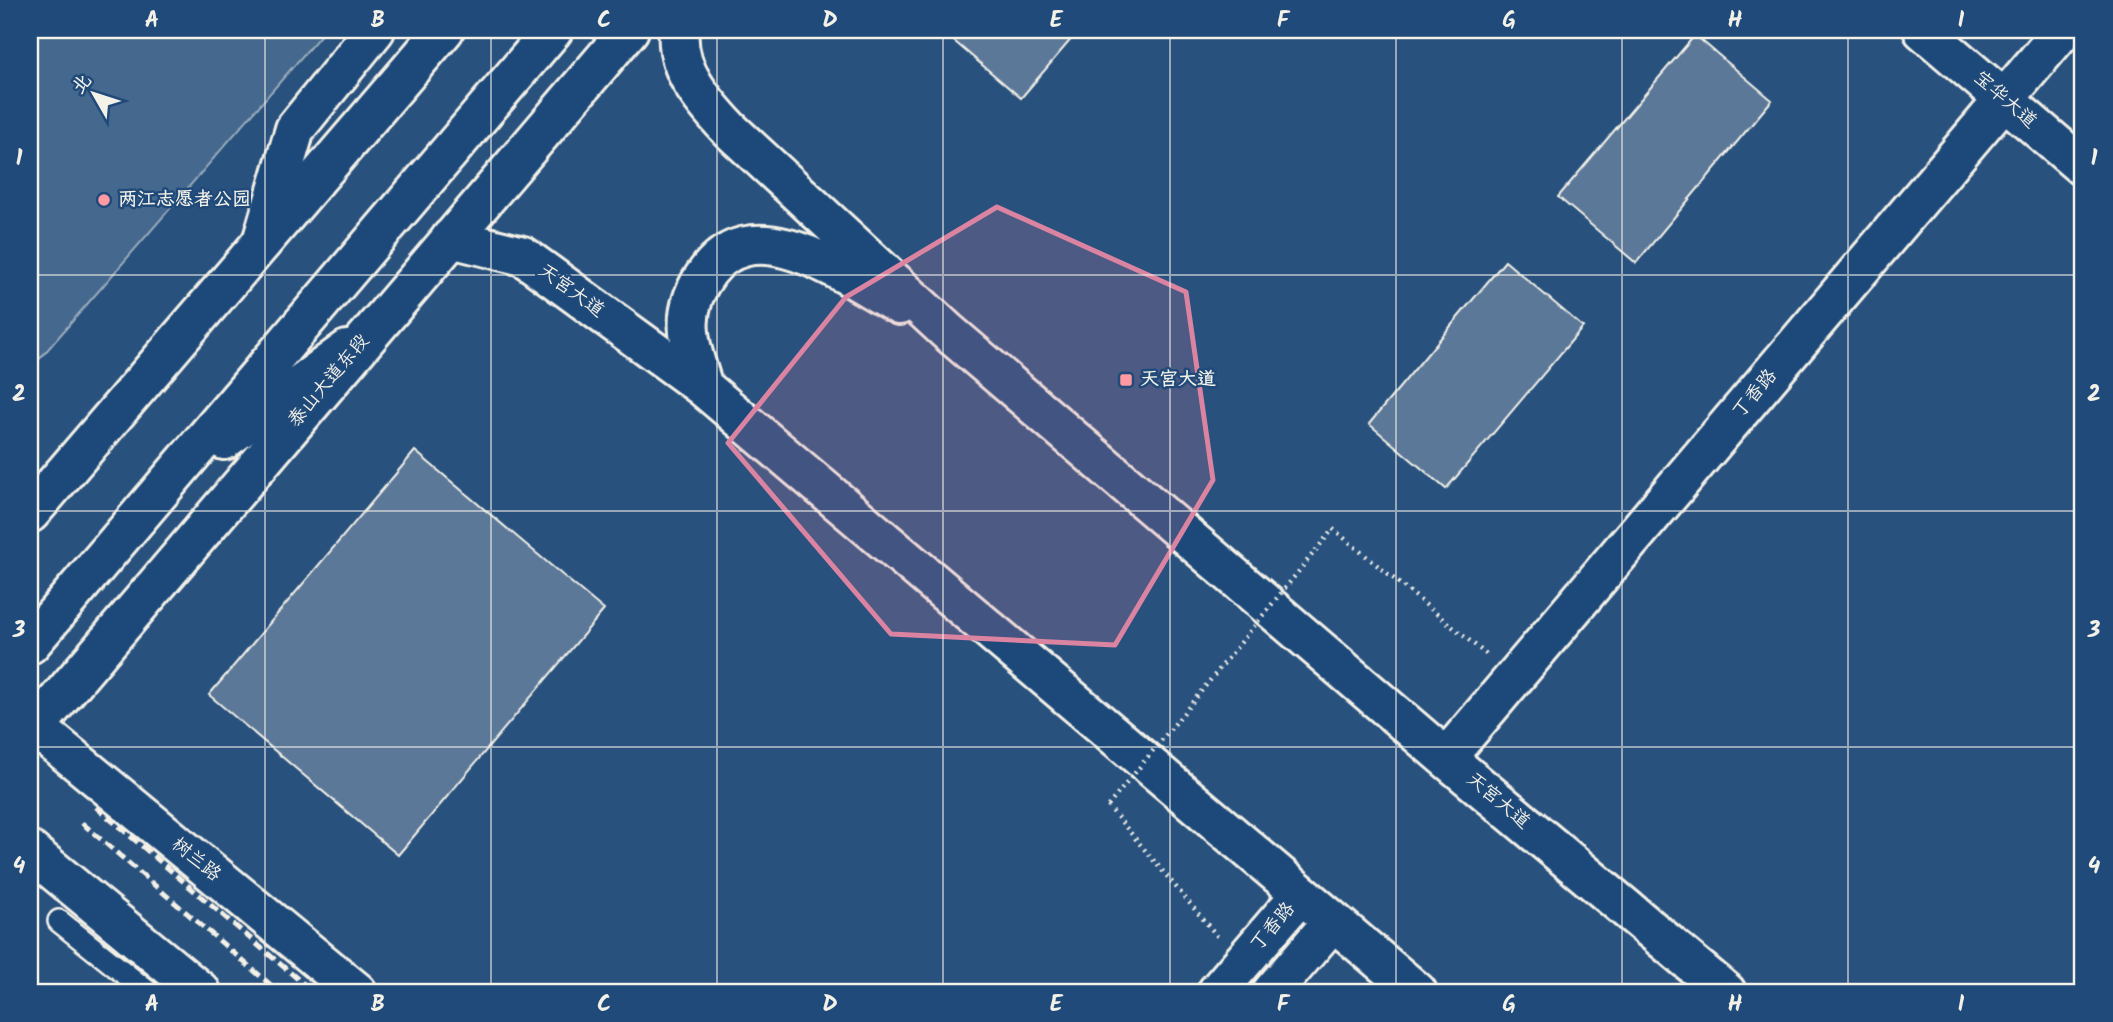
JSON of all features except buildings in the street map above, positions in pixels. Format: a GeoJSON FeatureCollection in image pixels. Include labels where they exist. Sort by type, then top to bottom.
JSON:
{"type":"FeatureCollection","features":[{"type":"Feature","properties":{"kind":"main road"},"geometry":{"type":"LineString","coordinates":[[262,242],[295,129],[375,30]]}},
{"type":"Feature","properties":{"kind":"main road"},"geometry":{"type":"LineString","coordinates":[[30,513],[444,30]]}},
{"type":"Feature","properties":{"kind":"main road"},"geometry":{"type":"LineString","coordinates":[[30,644],[553,30]]}},
{"type":"Feature","properties":{"kind":"main road","name":"泰山大道东段"},"geometry":{"type":"LineString","coordinates":[[32,730],[629,30]]}},
{"type":"Feature","properties":{"kind":"main road","name":"天宫大道"},"geometry":{"type":"LineString","coordinates":[[679,30],[682,65],[704,101],[721,120],[947,331],[1446,758],[1726,992]]}},
{"type":"Feature","properties":{"kind":"main road","name":"丁香路"},"geometry":{"type":"LineString","coordinates":[[1446,758],[2063,30]]}},
{"type":"Feature","properties":{"kind":"main road","name":"宝华大道"},"geometry":{"type":"LineString","coordinates":[[1925,31],[2083,167]]}},
{"type":"Feature","properties":{"kind":"main road","name":"天宫大道"},"geometry":{"type":"LineString","coordinates":[[451,238],[523,256],[703,387],[1417,992]]}},
{"type":"Feature","properties":{"kind":"main road"},"geometry":{"type":"LineString","coordinates":[[703,387],[686,327],[690,305],[699,283],[714,264],[732,249],[754,243],[780,246],[806,255],[947,331]]}},
{"type":"Feature","properties":{"kind":"main road"},"geometry":{"type":"LineString","coordinates":[[171,479],[371,332]]}},
{"type":"Feature","properties":{"kind":"main road","name":"树兰路"},"geometry":{"type":"LineString","coordinates":[[32,730],[357,992]]}},
{"type":"Feature","properties":{"kind":"main road"},"geometry":{"type":"LineString","coordinates":[[30,850],[201,992]]}},
{"type":"Feature","properties":{"kind":"main road","name":"丁香路"},"geometry":{"type":"LineString","coordinates":[[1229,978],[1301,894]]}},
{"type":"Feature","properties":{"kind":"main road"},"geometry":{"type":"LineString","coordinates":[[1272,992],[1333,921]]}},
{"type":"Feature","properties":{"kind":"lane"},"geometry":{"type":"LineString","coordinates":[[60,921],[148,992]]}},
{"type":"Feature","properties":{"kind":"path"},"geometry":{"type":"LineString","coordinates":[[1229,978],[1108,806],[1333,529],[1515,678]]}},
{"type":"Feature","properties":{"kind":"highlighted area"},"geometry":{"type":"Polygon","coordinates":[[[997,207],[1186,292],[1213,480],[1115,645],[891,634],[728,443],[846,297],[997,207]]]}},
{"type":"Feature","properties":{"kind":"shaded area","name":"两江志愿者公园"},"geometry":{"type":"Polygon","coordinates":[[[30,30],[325,30],[30,370],[30,30]]]}},
{"type":"Feature","properties":{"kind":"railway"},"geometry":{"type":"LineString","coordinates":[[96,807],[313,992]]}},
{"type":"Feature","properties":{"kind":"railway"},"geometry":{"type":"LineString","coordinates":[[82,823],[279,992]]}},
{"type":"Feature","properties":{"kind":"place","name":"两江志愿者公园"},"geometry":{"type":"Point","coordinates":[104,200]}},
{"type":"Feature","properties":{"kind":"place","name":"天宫大道"},"geometry":{"type":"Point","coordinates":[1126,380]}}]}
